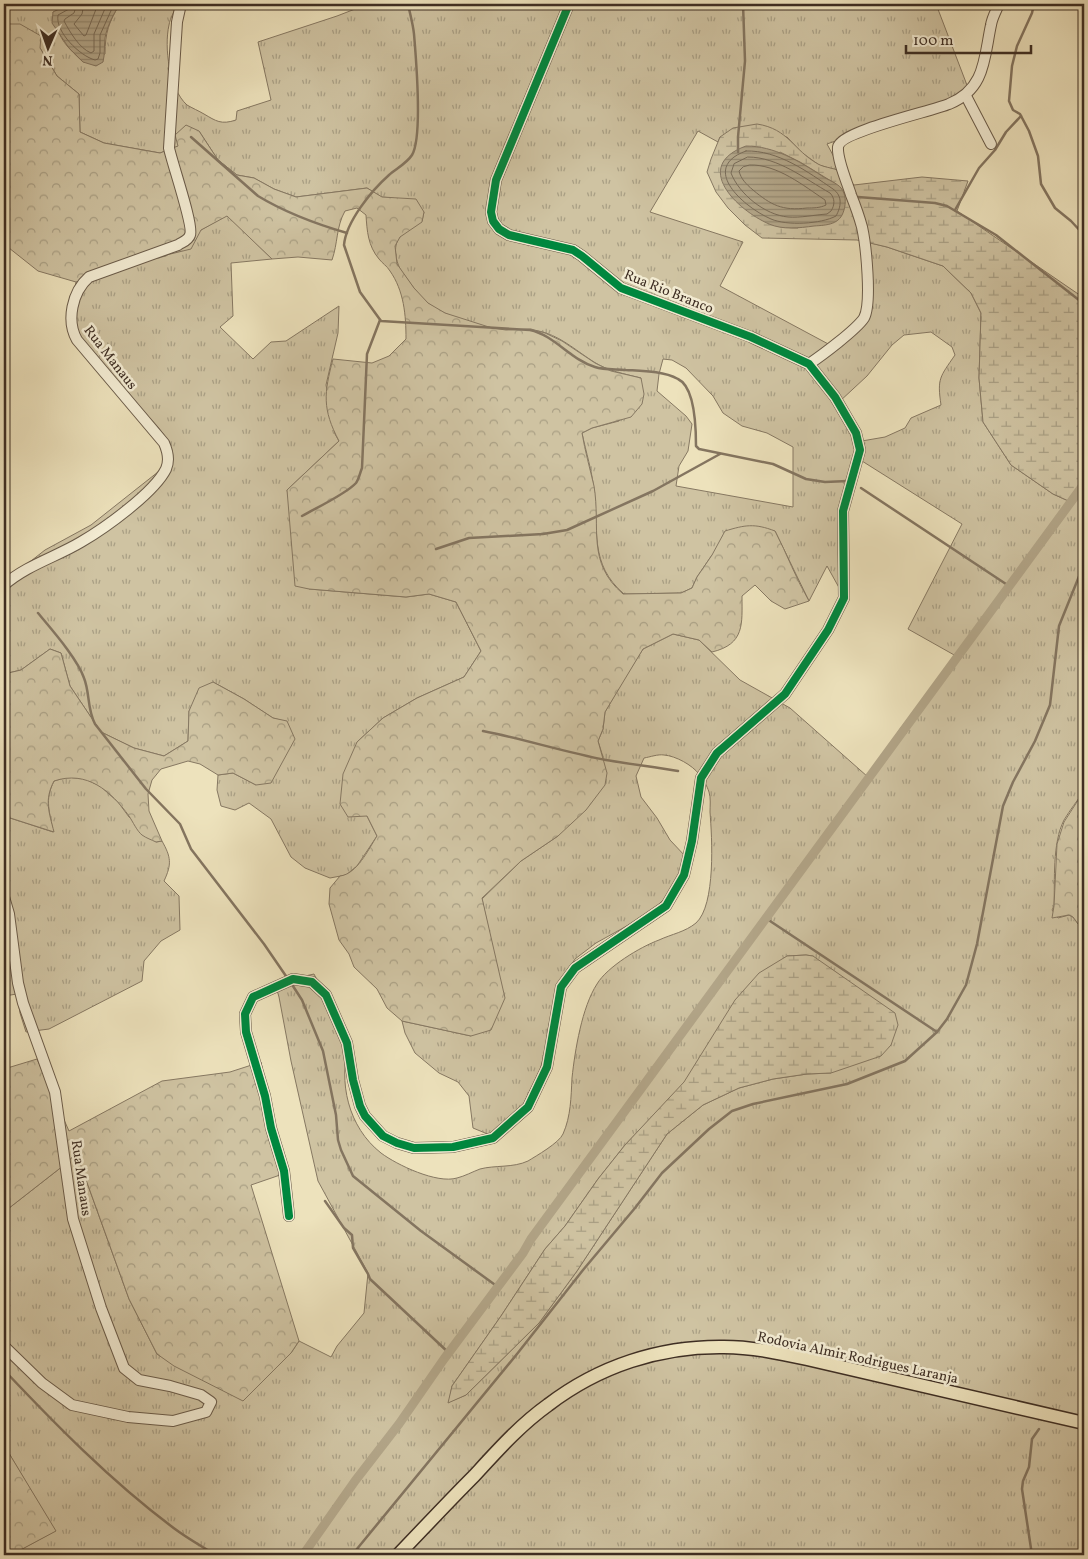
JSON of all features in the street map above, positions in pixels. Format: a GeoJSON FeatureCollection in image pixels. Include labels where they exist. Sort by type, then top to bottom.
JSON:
{"type":"FeatureCollection","features":[{"type":"Feature","properties":{"kind":"main road","name":"Rodovia Almir Rodrigues Laranja"},"geometry":{"type":"LineString","coordinates":[[398,1555],[497,1451],[547,1406],[576,1386],[608,1369],[642,1356],[662,1352],[704,1347],[766,1351],[1084,1423]]}},
{"type":"Feature","properties":{"kind":"street","name":"Rua Manaus"},"geometry":{"type":"LineString","coordinates":[[4,585],[28,568],[81,542],[105,526],[152,486],[166,468],[168,451],[164,443],[77,340],[72,332],[70,323],[78,290],[89,277],[178,245],[186,241],[190,236],[190,222],[169,148],[177,22],[181,4]]}},
{"type":"Feature","properties":{"kind":"street","name":"Rua Rio Branco"},"geometry":{"type":"LineString","coordinates":[[569,4],[496,180],[491,212],[493,221],[499,229],[509,235],[573,250],[621,288],[751,337],[808,364]]}},
{"type":"Feature","properties":{"kind":"street"},"geometry":{"type":"LineString","coordinates":[[289,1216],[284,1171],[246,1032],[245,1014],[253,997],[294,979],[312,982],[326,995],[347,1042],[353,1080],[360,1106],[371,1123],[383,1136],[414,1148],[461,1146],[493,1138],[528,1108],[547,1067],[561,987],[575,968],[666,906],[684,876],[692,841],[701,778],[717,753],[785,694],[828,630],[844,598],[843,511],[860,450],[856,433],[840,404],[808,364],[843,338],[864,317],[865,312],[868,282],[862,227],[840,160],[838,147],[840,142],[862,130],[950,104],[966,96],[981,73],[987,56],[991,23],[999,4]]}},
{"type":"Feature","properties":{"kind":"street"},"geometry":{"type":"LineString","coordinates":[[966,96],[991,144]]}},
{"type":"Feature","properties":{"kind":"street","name":"Rua Manaus"},"geometry":{"type":"LineString","coordinates":[[4,897],[9,914],[18,983],[23,1003],[55,1092],[73,1220],[101,1308],[124,1368],[139,1380],[201,1395],[211,1402],[206,1412],[173,1421],[128,1416],[72,1405],[42,1383],[4,1346]]}},
{"type":"Feature","properties":{"kind":"green space"},"geometry":{"type":"Polygon","coordinates":[[[4,4],[70,4],[53,12],[57,29],[63,40],[83,62],[105,54],[108,28],[120,4],[178,4],[170,22],[167,45],[169,67],[176,89],[187,105],[215,120],[226,122],[236,120],[237,111],[271,100],[258,42],[368,4],[936,4],[970,93],[827,144],[842,172],[819,165],[801,152],[787,137],[720,137],[718,142],[698,131],[650,212],[743,242],[720,286],[832,346],[866,315],[867,242],[943,266],[971,293],[981,313],[979,378],[983,422],[1011,465],[1053,494],[1073,503],[1084,489],[1084,791],[1064,820],[1060,830],[1056,851],[1054,906],[1052,910],[1058,918],[1069,915],[1073,917],[1084,932],[1084,1555],[11,1555],[55,1531],[4,1445],[4,1212],[68,1162],[76,1152],[129,1299],[157,1354],[243,1400],[291,1353],[299,1341],[331,1357],[337,1346],[364,1313],[368,1273],[318,1181],[275,983],[314,974],[349,1043],[345,1073],[348,1103],[353,1117],[370,1142],[388,1158],[428,1176],[449,1179],[480,1169],[522,1163],[547,1149],[561,1138],[566,1127],[577,1042],[587,1004],[597,984],[608,971],[625,958],[651,943],[687,929],[696,923],[707,902],[712,853],[710,799],[706,785],[692,767],[683,761],[669,756],[659,755],[644,758],[636,776],[641,797],[657,818],[670,840],[686,857],[680,877],[667,896],[643,917],[596,943],[575,959],[559,985],[540,1070],[523,1105],[490,1135],[473,1128],[469,1096],[458,1082],[439,1073],[415,1053],[405,1033],[402,1021],[471,1036],[492,945],[482,899],[521,861],[558,836],[603,757],[598,741],[603,729],[605,712],[643,649],[673,634],[699,640],[740,680],[790,708],[868,777],[900,729],[956,656],[908,629],[962,524],[862,461],[840,510],[842,593],[827,566],[809,601],[775,531],[712,555],[692,588],[681,593],[624,594],[613,583],[600,559],[596,533],[593,483],[582,433],[592,428],[619,421],[641,378],[605,368],[565,342],[546,333],[509,330],[475,324],[445,313],[429,304],[402,272],[396,255],[396,245],[400,237],[407,230],[422,221],[424,212],[393,198],[381,197],[367,188],[296,197],[274,189],[254,178],[237,175],[218,160],[199,131],[179,146],[160,153],[104,143],[80,132],[79,94],[57,76],[40,48],[20,25],[4,24],[4,4]],[[931,332],[904,335],[892,345],[867,376],[839,402],[856,442],[885,437],[905,428],[911,418],[941,405],[939,389],[941,378],[955,355],[952,347],[931,332]],[[663,359],[657,391],[686,416],[692,424],[688,451],[679,466],[676,486],[793,507],[793,447],[767,433],[742,426],[723,413],[713,396],[686,368],[672,360],[663,359]],[[787,956],[719,1028],[684,1083],[625,1145],[598,1179],[565,1226],[545,1249],[452,1386],[449,1402],[466,1395],[539,1323],[577,1271],[667,1134],[703,1105],[739,1088],[773,1079],[831,1073],[812,956],[787,956]]]}},
{"type":"Feature","properties":{"kind":"green space"},"geometry":{"type":"Polygon","coordinates":[[[4,24],[20,24],[41,36],[40,48],[57,76],[79,94],[80,132],[104,143],[160,153],[178,146],[175,135],[186,125],[199,131],[218,160],[237,175],[254,178],[274,189],[296,197],[367,188],[382,197],[416,199],[424,212],[422,222],[400,237],[395,246],[397,264],[414,288],[428,303],[445,313],[492,328],[506,330],[531,329],[545,333],[562,341],[595,363],[611,371],[641,378],[644,394],[642,404],[631,417],[592,428],[582,433],[594,486],[599,557],[611,582],[623,594],[681,593],[692,588],[725,531],[744,526],[755,526],[775,531],[809,601],[785,609],[771,601],[755,585],[742,596],[741,624],[736,638],[731,644],[712,652],[699,640],[673,634],[643,649],[605,712],[603,729],[598,741],[607,773],[605,785],[586,810],[558,836],[521,861],[482,898],[505,998],[491,1030],[471,1036],[402,1021],[387,1008],[377,989],[354,967],[349,954],[339,940],[329,904],[330,888],[340,876],[352,871],[357,866],[377,836],[367,816],[348,817],[340,804],[343,774],[357,742],[383,718],[417,698],[464,677],[481,651],[456,602],[429,594],[406,597],[309,589],[295,586],[287,490],[339,441],[333,430],[326,401],[326,391],[333,359],[372,363],[389,356],[406,339],[405,312],[401,295],[390,271],[372,249],[366,215],[357,208],[345,211],[340,223],[332,260],[298,257],[272,259],[227,216],[201,230],[191,249],[121,266],[76,282],[38,271],[4,244],[4,24]]]}},
{"type":"Feature","properties":{"kind":"green space"},"geometry":{"type":"Polygon","coordinates":[[[757,124],[777,130],[810,158],[821,165],[840,171],[854,185],[922,177],[968,181],[957,211],[1084,298],[1084,489],[1073,503],[1053,494],[1011,465],[983,422],[979,378],[981,313],[971,293],[943,266],[887,247],[857,240],[762,238],[728,208],[716,192],[707,172],[720,137],[733,128],[757,124]],[[780,152],[730,195],[753,214],[769,223],[798,228],[836,184],[780,152]]]}},
{"type":"Feature","properties":{"kind":"green space"},"geometry":{"type":"Polygon","coordinates":[[[227,215],[272,259],[231,263],[233,316],[220,327],[253,359],[271,342],[286,341],[339,306],[338,333],[326,385],[335,434],[339,441],[287,490],[309,589],[406,597],[429,594],[456,602],[481,651],[464,677],[417,698],[383,718],[357,742],[367,816],[377,836],[357,866],[346,875],[330,878],[305,868],[291,857],[271,819],[249,803],[235,810],[221,806],[217,790],[218,775],[233,773],[256,785],[287,722],[273,718],[213,682],[189,711],[188,741],[164,756],[134,748],[101,732],[70,686],[61,653],[50,649],[21,670],[4,674],[4,579],[45,550],[91,525],[163,468],[170,443],[158,427],[70,331],[70,315],[76,282],[121,266],[166,256],[201,230],[227,215]]]}},
{"type":"Feature","properties":{"kind":"green space"},"geometry":{"type":"Polygon","coordinates":[[[50,649],[61,653],[70,686],[101,732],[134,748],[164,756],[188,741],[189,711],[199,688],[213,682],[273,718],[287,721],[295,739],[271,783],[256,785],[233,773],[218,775],[200,764],[188,761],[161,769],[152,780],[148,794],[149,811],[162,841],[156,842],[142,835],[114,798],[97,785],[77,778],[54,781],[51,788],[48,806],[54,832],[4,816],[4,674],[21,670],[50,649]]]}},
{"type":"Feature","properties":{"kind":"green space"},"geometry":{"type":"Polygon","coordinates":[[[67,777],[86,779],[100,786],[156,842],[162,841],[169,861],[164,881],[179,896],[180,930],[161,941],[144,961],[142,981],[49,1029],[26,1032],[17,994],[4,996],[4,816],[53,832],[48,800],[49,794],[54,781],[67,777]]]}},
{"type":"Feature","properties":{"kind":"green space"},"geometry":{"type":"Polygon","coordinates":[[[1084,791],[1084,932],[1073,917],[1069,915],[1052,918],[1057,844],[1064,822],[1084,791]]]}},
{"type":"Feature","properties":{"kind":"green space"},"geometry":{"type":"Polygon","coordinates":[[[787,956],[813,956],[895,1013],[898,1025],[891,1045],[881,1056],[831,1073],[773,1079],[739,1088],[703,1105],[667,1134],[577,1271],[539,1323],[466,1395],[448,1403],[452,1386],[545,1249],[565,1226],[625,1145],[684,1082],[735,1000],[759,973],[787,956]]]}},
{"type":"Feature","properties":{"kind":"green space"},"geometry":{"type":"Polygon","coordinates":[[[37,1059],[69,1131],[162,1081],[230,1072],[261,1062],[283,1174],[251,1185],[299,1341],[291,1353],[243,1401],[174,1366],[157,1354],[129,1299],[76,1152],[68,1162],[4,1212],[4,1069],[37,1059]]]}},
{"type":"Feature","properties":{"kind":"green space"},"geometry":{"type":"Polygon","coordinates":[[[4,1445],[56,1531],[11,1555],[4,1555],[4,1445]]]}},
{"type":"Feature","properties":{"kind":"water"},"geometry":{"type":"Polygon","coordinates":[[[70,4],[120,4],[106,33],[103,62],[96,66],[83,62],[69,48],[52,23],[53,12],[70,4]]]}},
{"type":"Feature","properties":{"kind":"water"},"geometry":{"type":"Polygon","coordinates":[[[746,146],[786,155],[841,188],[844,193],[845,204],[839,219],[828,224],[785,228],[769,224],[744,209],[725,187],[721,176],[722,165],[730,155],[746,146]]]}},
{"type":"Feature","properties":{"kind":"waterway"},"geometry":{"type":"LineString","coordinates":[[408,4],[414,30],[417,78],[418,115],[415,146],[410,158],[389,175],[367,198],[349,227],[344,245],[360,292],[381,321],[530,330],[547,337],[578,359],[595,367],[653,372],[672,376],[684,383],[688,390],[696,429],[696,446],[699,449],[773,464],[806,479],[825,482],[848,481]]}},
{"type":"Feature","properties":{"kind":"waterway"},"geometry":{"type":"LineString","coordinates":[[738,152],[745,61],[743,4]]}},
{"type":"Feature","properties":{"kind":"waterway"},"geometry":{"type":"LineString","coordinates":[[1034,4],[1032,13],[1017,46],[1012,66],[1009,101],[1013,110],[1020,114],[1029,131],[1038,156],[1041,184],[1055,208],[1084,235]]}},
{"type":"Feature","properties":{"kind":"waterway"},"geometry":{"type":"LineString","coordinates":[[955,210],[979,168],[995,150],[1006,132],[1021,116]]}},
{"type":"Feature","properties":{"kind":"waterway"},"geometry":{"type":"LineString","coordinates":[[191,137],[258,196],[301,218],[347,233]]}},
{"type":"Feature","properties":{"kind":"waterway"},"geometry":{"type":"LineString","coordinates":[[858,197],[935,203],[947,206],[996,235],[1084,304]]}},
{"type":"Feature","properties":{"kind":"waterway"},"geometry":{"type":"LineString","coordinates":[[302,516],[345,492],[359,478],[362,468],[367,354],[380,320]]}},
{"type":"Feature","properties":{"kind":"waterway"},"geometry":{"type":"LineString","coordinates":[[436,549],[469,538],[543,534],[567,530],[653,491],[720,454]]}},
{"type":"Feature","properties":{"kind":"waterway"},"geometry":{"type":"LineString","coordinates":[[303,1555],[355,1481],[399,1424],[444,1359],[523,1253],[531,1239],[1084,484]]}},
{"type":"Feature","properties":{"kind":"waterway"},"geometry":{"type":"LineString","coordinates":[[861,488],[1009,586]]}},
{"type":"Feature","properties":{"kind":"waterway"},"geometry":{"type":"LineString","coordinates":[[352,1555],[662,1173],[709,1129],[732,1111],[753,1104],[847,1084],[905,1061],[937,1032],[947,1019],[966,985],[977,944],[1003,806],[1013,782],[1035,741],[1050,705],[1059,626],[1084,564]]}},
{"type":"Feature","properties":{"kind":"waterway"},"geometry":{"type":"LineString","coordinates":[[38,613],[64,644],[81,670],[95,724],[146,789],[180,824],[191,849],[264,944],[288,979]]}},
{"type":"Feature","properties":{"kind":"waterway"},"geometry":{"type":"LineString","coordinates":[[483,731],[606,760],[678,771]]}},
{"type":"Feature","properties":{"kind":"waterway"},"geometry":{"type":"LineString","coordinates":[[767,919],[937,1032]]}},
{"type":"Feature","properties":{"kind":"waterway"},"geometry":{"type":"LineString","coordinates":[[291,983],[302,1000],[323,1051],[336,1115],[338,1140],[353,1176],[421,1231],[498,1287]]}},
{"type":"Feature","properties":{"kind":"waterway"},"geometry":{"type":"LineString","coordinates":[[325,1201],[344,1228],[352,1235],[353,1248],[370,1279],[449,1353]]}},
{"type":"Feature","properties":{"kind":"waterway"},"geometry":{"type":"LineString","coordinates":[[4,1370],[126,1490],[176,1530],[216,1555]]}},
{"type":"Feature","properties":{"kind":"waterway"},"geometry":{"type":"LineString","coordinates":[[1032,1555],[1022,1489],[1029,1467],[1032,1439],[1039,1429]]}},
{"type":"Feature","properties":{"kind":"cycle path"},"geometry":{"type":"LineString","coordinates":[[289,1216],[284,1171],[246,1032],[245,1014],[253,997],[293,979],[312,982],[326,995],[347,1043],[353,1080],[360,1106],[365,1116],[383,1136],[414,1148],[453,1147],[493,1138],[528,1107],[547,1067],[561,987],[575,968],[666,906],[684,875],[692,841],[701,778],[717,753],[785,694],[828,630],[844,598],[843,511],[860,450],[856,433],[835,397],[809,364],[751,337],[621,288],[573,250],[509,235],[499,229],[493,221],[491,212],[496,180],[569,4]]}}]}
